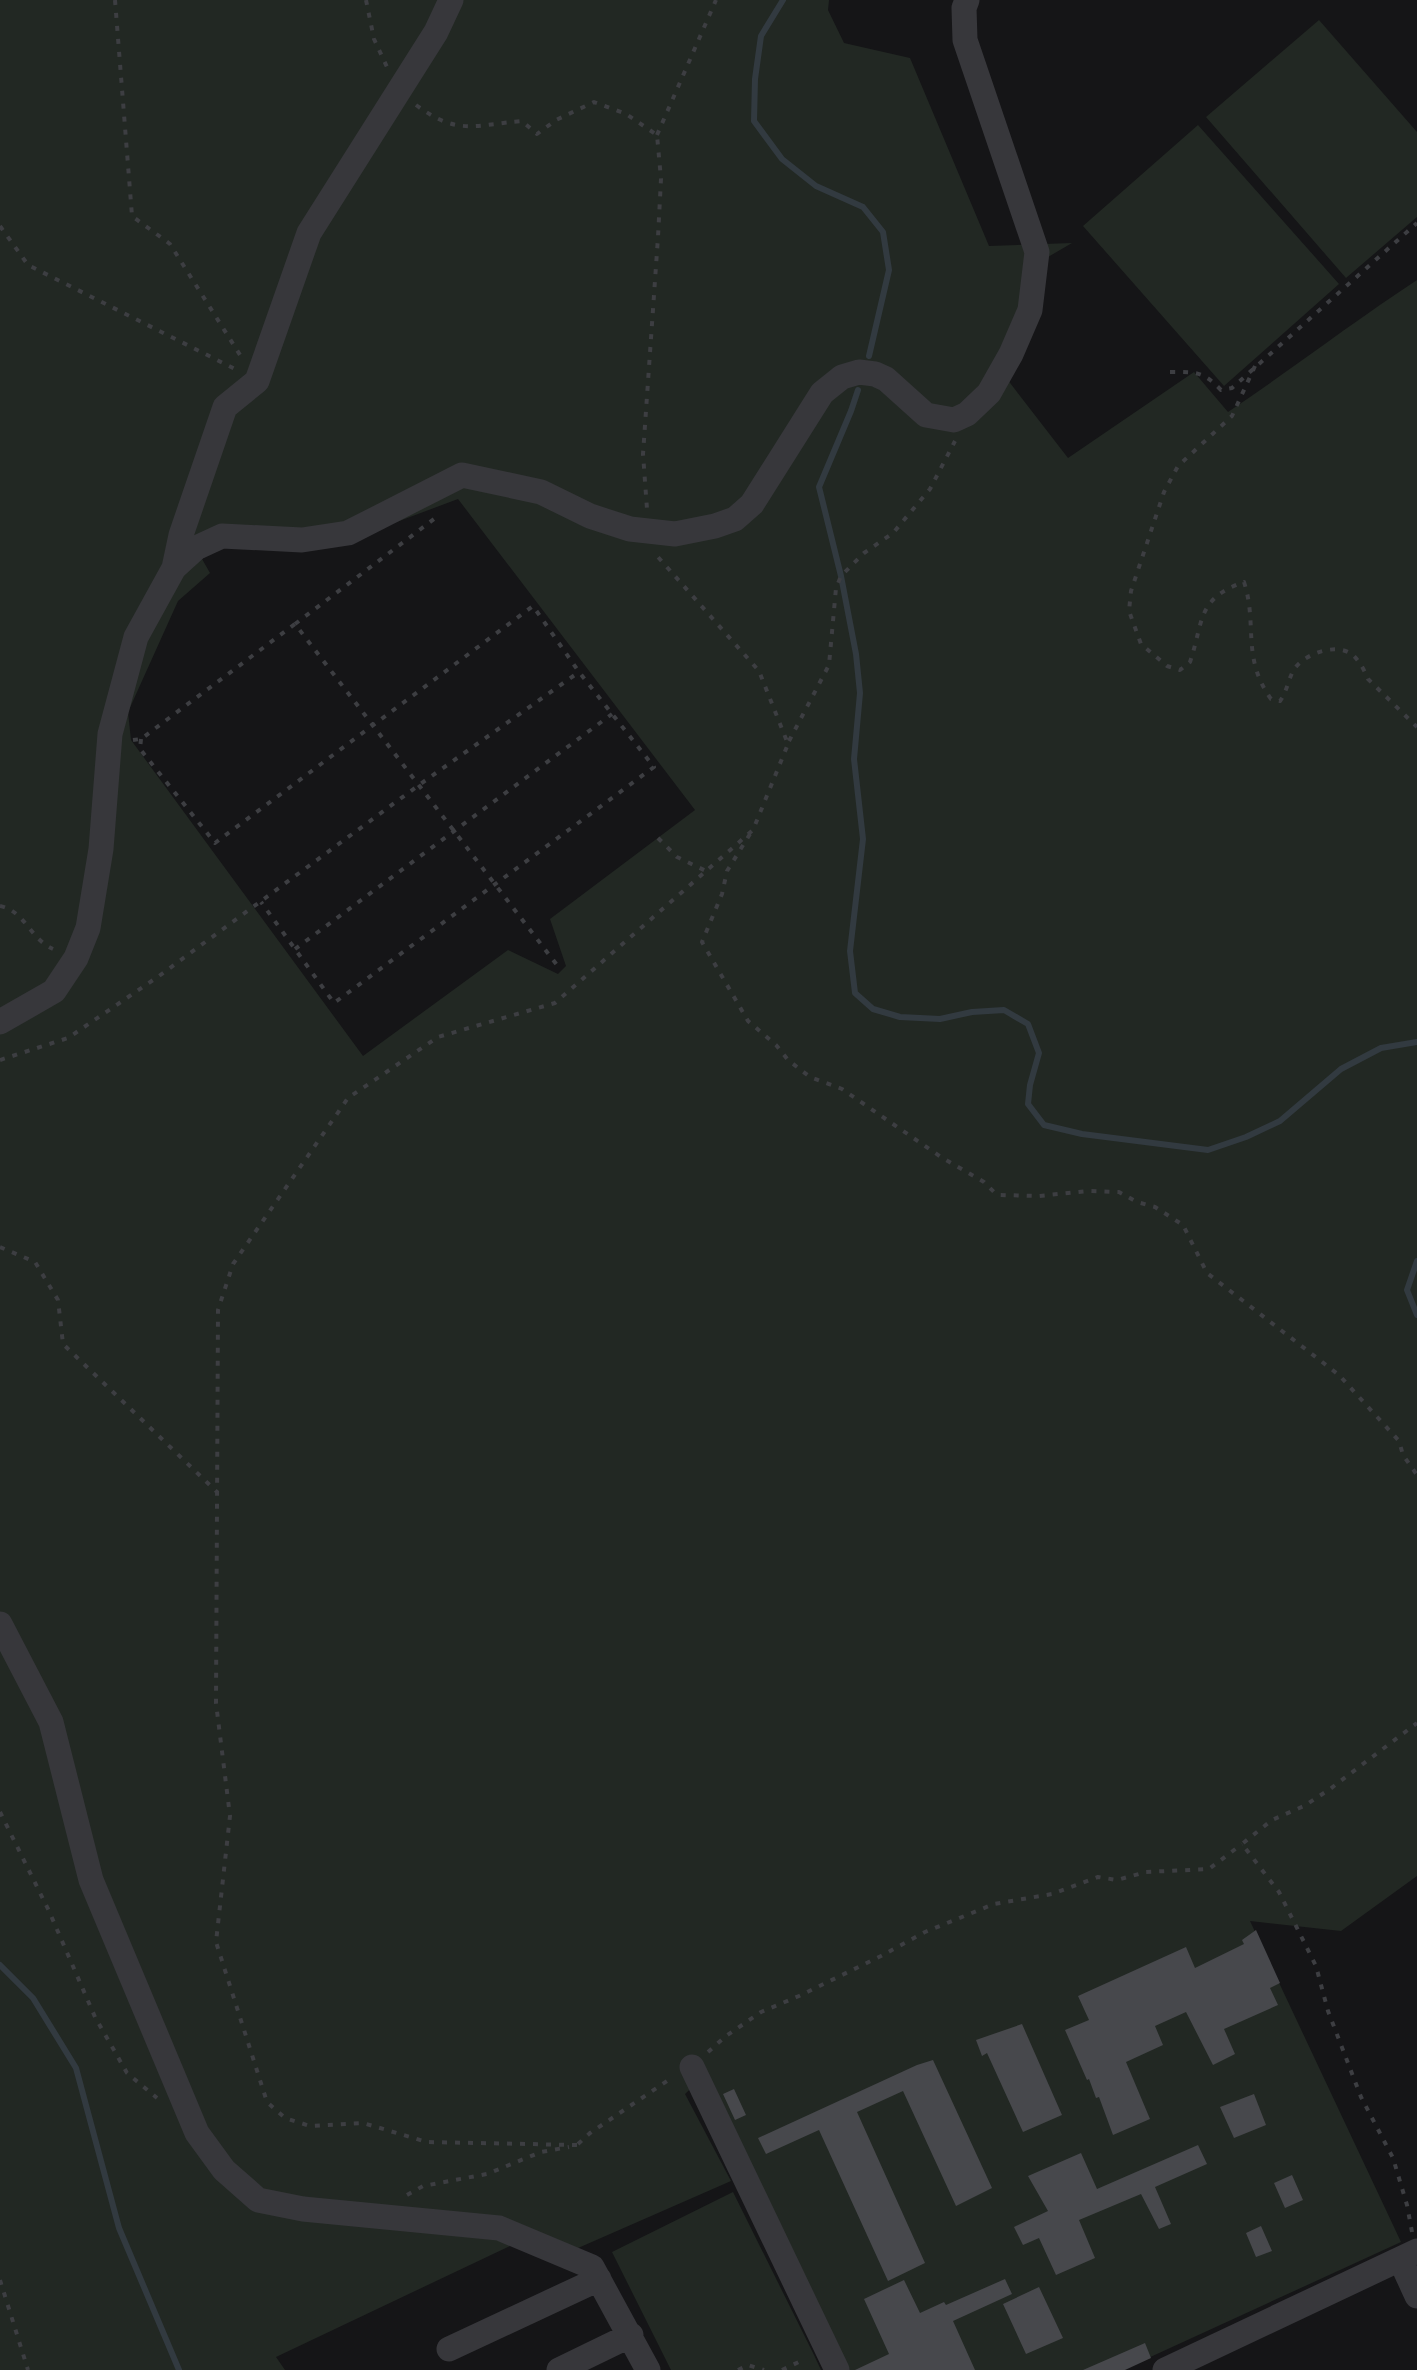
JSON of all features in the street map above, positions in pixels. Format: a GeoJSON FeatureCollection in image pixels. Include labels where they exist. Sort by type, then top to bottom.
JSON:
{"type":"FeatureCollection","features":[{"type":"Feature","properties":{"kind":"street"},"geometry":{"type":"LineString","coordinates":[[0,1022],[54,991],[76,958],[88,928],[101,849],[127,742],[110,734],[136,638],[174,568],[181,534],[225,407],[257,380],[310,233],[452,0]]}},
{"type":"Feature","properties":{"kind":"street"},"geometry":{"type":"LineString","coordinates":[[174,568],[196,548],[222,536],[302,540],[348,533],[462,475],[541,492],[590,516],[640,530],[675,534],[734,519],[752,504],[822,393],[842,377],[859,372],[875,374],[926,415],[954,420],[967,414],[988,393],[1011,354],[1030,310],[1037,252],[966,40],[967,0]]}},
{"type":"Feature","properties":{"kind":"street"},"geometry":{"type":"LineString","coordinates":[[0,1624],[51,1722],[92,1880],[198,2133],[224,2170],[258,2200],[303,2210],[499,2228],[592,2268],[648,2370]]}},
{"type":"Feature","properties":{"kind":"street"},"geometry":{"type":"LineString","coordinates":[[692,2068],[837,2370]]}},
{"type":"Feature","properties":{"kind":"street"},"geometry":{"type":"LineString","coordinates":[[1165,2370],[1411,2254],[1417,2296]]}},
{"type":"Feature","properties":{"kind":"street"},"geometry":{"type":"LineString","coordinates":[[449,2349],[598,2279]]}},
{"type":"Feature","properties":{"kind":"street"},"geometry":{"type":"LineString","coordinates":[[559,2370],[631,2335]]}},
{"type":"Feature","properties":{"kind":"path"},"geometry":{"type":"LineString","coordinates":[[114,0],[132,216],[170,244],[257,380]]}},
{"type":"Feature","properties":{"kind":"path"},"geometry":{"type":"LineString","coordinates":[[366,0],[374,39],[398,91],[435,119],[465,128],[522,121],[538,134],[556,120],[594,102],[626,114],[657,134]]}},
{"type":"Feature","properties":{"kind":"path"},"geometry":{"type":"LineString","coordinates":[[716,0],[657,134],[660,198],[640,530],[759,671],[788,744]]}},
{"type":"Feature","properties":{"kind":"path"},"geometry":{"type":"LineString","coordinates":[[1170,372],[1208,375],[1222,390],[1232,388],[1417,223]]}},
{"type":"Feature","properties":{"kind":"path"},"geometry":{"type":"LineString","coordinates":[[0,226],[28,265],[257,380]]}},
{"type":"Feature","properties":{"kind":"path"},"geometry":{"type":"LineString","coordinates":[[1256,366],[1232,416],[1178,466],[1164,492],[1131,592],[1129,611],[1141,644],[1167,666],[1180,670],[1190,662],[1205,608],[1222,590],[1244,582],[1250,599],[1250,642],[1258,675],[1271,699],[1280,701],[1294,669],[1309,656],[1338,649],[1352,654],[1368,679],[1417,726]]}},
{"type":"Feature","properties":{"kind":"path"},"geometry":{"type":"LineString","coordinates":[[967,414],[930,490],[892,533],[864,552],[842,576],[836,588],[829,665],[788,744],[753,830],[727,871],[702,942],[748,1020],[788,1060],[810,1077],[842,1089],[1000,1195],[1119,1192],[1155,1207],[1182,1225],[1206,1273],[1339,1375],[1400,1441],[1403,1455],[1417,1475]]}},
{"type":"Feature","properties":{"kind":"path"},"geometry":{"type":"LineString","coordinates":[[261,902],[334,1003],[654,767],[579,672],[534,606],[215,844],[140,749],[127,742],[295,624],[438,516]]}},
{"type":"Feature","properties":{"kind":"path"},"geometry":{"type":"LineString","coordinates":[[295,624],[557,965]]}},
{"type":"Feature","properties":{"kind":"path"},"geometry":{"type":"LineString","coordinates":[[0,1060],[68,1038],[579,672]]}},
{"type":"Feature","properties":{"kind":"path"},"geometry":{"type":"LineString","coordinates":[[294,949],[612,714]]}},
{"type":"Feature","properties":{"kind":"path"},"geometry":{"type":"LineString","coordinates":[[577,2145],[428,2142],[363,2123],[310,2126],[285,2118],[266,2102],[216,1942],[230,1816],[216,1703],[218,1310],[233,1264],[348,1098],[438,1037],[555,1004],[753,830]]}},
{"type":"Feature","properties":{"kind":"path"},"geometry":{"type":"LineString","coordinates":[[658,838],[677,857],[706,871]]}},
{"type":"Feature","properties":{"kind":"path"},"geometry":{"type":"LineString","coordinates":[[0,906],[13,909],[43,945],[76,958]]}},
{"type":"Feature","properties":{"kind":"path"},"geometry":{"type":"LineString","coordinates":[[0,1247],[35,1262],[58,1300],[62,1344],[217,1492]]}},
{"type":"Feature","properties":{"kind":"path"},"geometry":{"type":"LineString","coordinates":[[407,2195],[423,2186],[488,2174],[541,2152],[577,2145],[664,2082],[692,2068],[726,2036],[761,2012],[925,1932],[994,1904],[1052,1894],[1098,1878],[1117,1880],[1146,1872],[1209,1870],[1272,1820],[1330,1789],[1417,1723]]}},
{"type":"Feature","properties":{"kind":"path"},"geometry":{"type":"LineString","coordinates":[[0,1812],[95,2017],[127,2072],[169,2109]]}},
{"type":"Feature","properties":{"kind":"path"},"geometry":{"type":"LineString","coordinates":[[1242,1844],[1279,1892],[1316,1966],[1328,2011],[1361,2097],[1394,2158],[1408,2205],[1411,2254]]}},
{"type":"Feature","properties":{"kind":"path"},"geometry":{"type":"LineString","coordinates":[[0,2280],[28,2370]]}},
{"type":"Feature","properties":{"kind":"path"},"geometry":{"type":"LineString","coordinates":[[738,2370],[748,2365],[764,2370]]}},
{"type":"Feature","properties":{"kind":"shaded area"},"geometry":{"type":"Polygon","coordinates":[[[0,0],[829,0],[828,10],[844,43],[910,58],[989,246],[1072,243],[1048,257],[1007,379],[1068,458],[1194,372],[1228,412],[1417,280],[1417,1876],[1341,1931],[1250,1921],[1401,2242],[1122,2370],[848,2370],[707,2073],[685,2094],[731,2181],[553,2259],[512,2245],[276,2357],[285,2370],[0,2370],[0,0]],[[458,499],[362,535],[218,548],[202,559],[210,573],[178,601],[128,712],[131,740],[363,1056],[508,950],[558,974],[566,966],[550,919],[695,810],[458,499]]]}},
{"type":"Feature","properties":{"kind":"shaded area"},"geometry":{"type":"Polygon","coordinates":[[[1319,20],[1417,132],[1417,217],[1346,278],[1206,117],[1319,20]]]}},
{"type":"Feature","properties":{"kind":"shaded area"},"geometry":{"type":"Polygon","coordinates":[[[1198,125],[1339,284],[1224,386],[1083,226],[1198,125]]]}},
{"type":"Feature","properties":{"kind":"shaded area"},"geometry":{"type":"Polygon","coordinates":[[[733,2192],[821,2370],[671,2370],[612,2252],[733,2192]]]}},
{"type":"Feature","properties":{"kind":"building"},"geometry":{"type":"Polygon","coordinates":[[[1256,1930],[1280,1983],[1270,1988],[1278,2005],[1224,2029],[1235,2054],[1213,2065],[1186,2012],[1155,2026],[1163,2045],[1126,2062],[1150,2119],[1113,2135],[1099,2097],[1096,2098],[1065,2030],[1089,2020],[1078,1996],[1186,1947],[1195,1968],[1244,1944],[1242,1940],[1256,1930]]]}},
{"type":"Feature","properties":{"kind":"building"},"geometry":{"type":"Polygon","coordinates":[[[1022,2024],[1062,2115],[1023,2132],[987,2053],[982,2056],[976,2040],[1022,2024]]]}},
{"type":"Feature","properties":{"kind":"building"},"geometry":{"type":"Polygon","coordinates":[[[933,2060],[992,2188],[956,2206],[903,2091],[857,2112],[925,2263],[888,2281],[819,2130],[766,2154],[758,2138],[933,2060]]]}},
{"type":"Feature","properties":{"kind":"building"},"geometry":{"type":"Polygon","coordinates":[[[734,2089],[746,2115],[735,2120],[723,2094],[734,2089]]]}},
{"type":"Feature","properties":{"kind":"building"},"geometry":{"type":"Polygon","coordinates":[[[1254,2094],[1266,2125],[1234,2138],[1220,2107],[1254,2094]]]}},
{"type":"Feature","properties":{"kind":"building"},"geometry":{"type":"Polygon","coordinates":[[[1198,2145],[1207,2164],[1155,2187],[1171,2224],[1159,2229],[1141,2194],[1079,2220],[1095,2258],[1056,2275],[1039,2238],[1023,2245],[1014,2227],[1048,2211],[1028,2176],[1081,2153],[1097,2189],[1198,2145]]]}},
{"type":"Feature","properties":{"kind":"building"},"geometry":{"type":"Polygon","coordinates":[[[1292,2175],[1303,2200],[1285,2208],[1274,2183],[1292,2175]]]}},
{"type":"Feature","properties":{"kind":"building"},"geometry":{"type":"Polygon","coordinates":[[[1261,2226],[1272,2251],[1256,2257],[1246,2233],[1261,2226]]]}},
{"type":"Feature","properties":{"kind":"building"},"geometry":{"type":"Polygon","coordinates":[[[1005,2279],[1012,2294],[953,2321],[975,2370],[855,2370],[889,2354],[864,2299],[904,2280],[920,2313],[1005,2279]]]}},
{"type":"Feature","properties":{"kind":"building"},"geometry":{"type":"Polygon","coordinates":[[[1039,2287],[1063,2338],[1026,2354],[1003,2304],[1039,2287]]]}},
{"type":"Feature","properties":{"kind":"building"},"geometry":{"type":"Polygon","coordinates":[[[1145,2343],[1151,2358],[1125,2370],[1083,2370],[1145,2343]]]}},
{"type":"Feature","properties":{"kind":"waterway"},"geometry":{"type":"LineString","coordinates":[[783,0],[761,36],[754,121],[782,159],[816,186],[863,207],[883,232],[889,270],[869,356]]}},
{"type":"Feature","properties":{"kind":"waterway"},"geometry":{"type":"LineString","coordinates":[[858,390],[819,487],[841,576],[860,693],[854,759],[863,839],[850,951],[855,993],[873,1009],[900,1017],[940,1019],[1004,1010],[1028,1024],[1039,1053],[1028,1104],[1044,1125],[1082,1134],[1208,1150],[1280,1121],[1341,1069],[1381,1048],[1417,1042]]}},
{"type":"Feature","properties":{"kind":"waterway"},"geometry":{"type":"LineString","coordinates":[[1417,1261],[1407,1290],[1417,1315]]}},
{"type":"Feature","properties":{"kind":"waterway"},"geometry":{"type":"LineString","coordinates":[[0,1965],[33,1998],[76,2068],[119,2228],[179,2370]]}}]}
